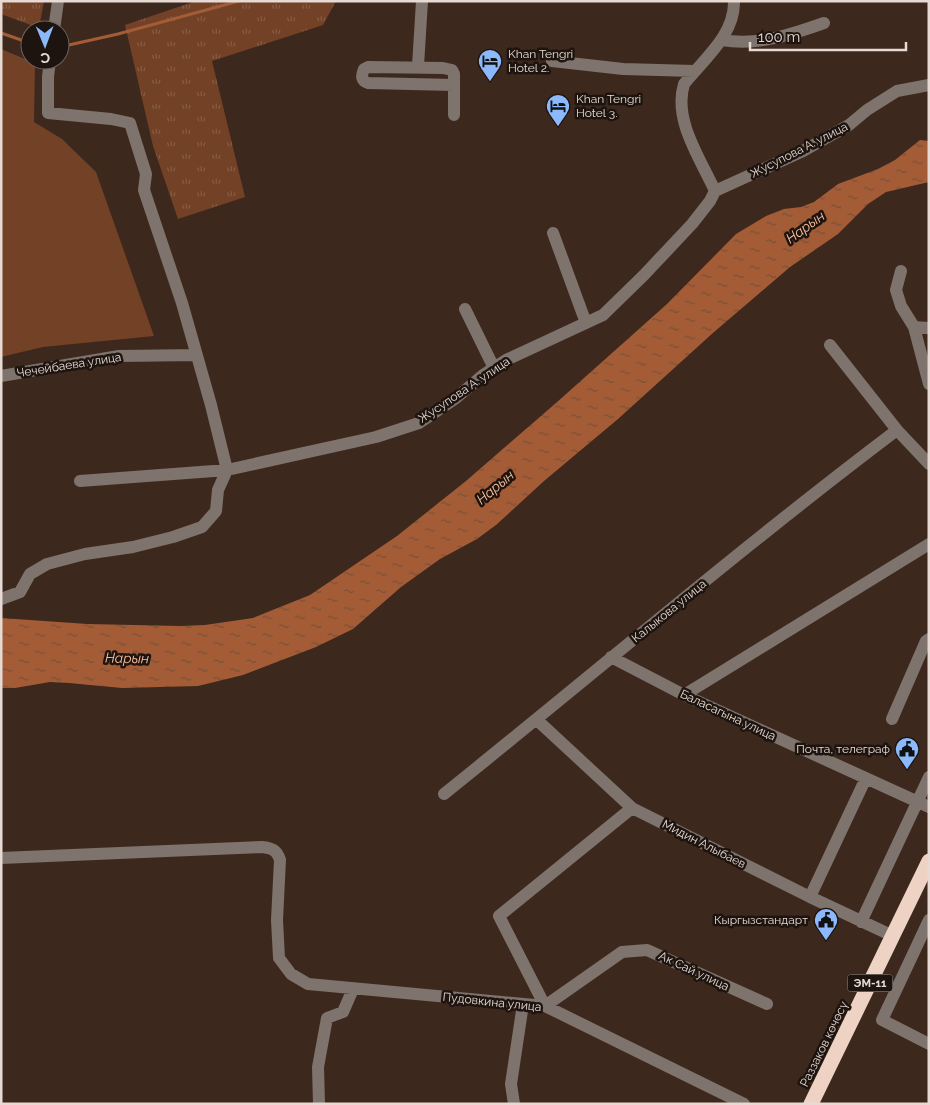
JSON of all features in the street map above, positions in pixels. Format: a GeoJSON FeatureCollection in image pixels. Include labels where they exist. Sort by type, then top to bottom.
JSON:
{"type":"FeatureCollection","features":[{"type":"Feature","properties":{"kind":"highway","name":"Раззаков көчөсү"},"geometry":{"type":"LineString","coordinates":[[811,1104],[929,861]]}},
{"type":"Feature","properties":{"kind":"street"},"geometry":{"type":"LineString","coordinates":[[55,20],[58,1]]}},
{"type":"Feature","properties":{"kind":"street"},"geometry":{"type":"LineString","coordinates":[[418,66],[422,1]]}},
{"type":"Feature","properties":{"kind":"street"},"geometry":{"type":"LineString","coordinates":[[715,191],[682,117],[682,93],[684,84],[722,40],[730,26],[734,1]]}},
{"type":"Feature","properties":{"kind":"street"},"geometry":{"type":"LineString","coordinates":[[722,40],[738,42],[763,41],[792,35],[824,23]]}},
{"type":"Feature","properties":{"kind":"street"},"geometry":{"type":"LineString","coordinates":[[552,61],[623,69],[694,71]]}},
{"type":"Feature","properties":{"kind":"street"},"geometry":{"type":"LineString","coordinates":[[454,85],[368,83],[362,79],[364,69],[368,67],[418,66],[452,70],[454,74],[454,85],[454,115]]}},
{"type":"Feature","properties":{"kind":"street"},"geometry":{"type":"LineString","coordinates":[[1,599],[20,592],[30,574],[47,564],[85,554],[141,545],[202,527],[216,511],[218,490],[227,470],[182,303],[144,190],[146,174],[130,123],[111,119],[48,113],[49,70]]}},
{"type":"Feature","properties":{"kind":"street","name":"Жусупова А. улица"},"geometry":{"type":"LineString","coordinates":[[80,481],[227,470],[376,437],[419,423],[456,398],[482,375],[506,360],[603,314],[644,275],[692,224],[710,201],[715,191],[803,151],[842,130],[867,110],[897,91],[929,85]]}},
{"type":"Feature","properties":{"kind":"street"},"geometry":{"type":"LineString","coordinates":[[553,233],[586,323]]}},
{"type":"Feature","properties":{"kind":"street"},"geometry":{"type":"LineString","coordinates":[[901,271],[896,290],[901,306],[914,327],[929,384]]}},
{"type":"Feature","properties":{"kind":"street"},"geometry":{"type":"LineString","coordinates":[[465,309],[494,368]]}},
{"type":"Feature","properties":{"kind":"street"},"geometry":{"type":"LineString","coordinates":[[914,327],[929,328]]}},
{"type":"Feature","properties":{"kind":"street"},"geometry":{"type":"LineString","coordinates":[[830,345],[897,430],[929,464]]}},
{"type":"Feature","properties":{"kind":"street","name":"Чечейбаева улица"},"geometry":{"type":"LineString","coordinates":[[1,376],[119,356],[197,355]]}},
{"type":"Feature","properties":{"kind":"street","name":"Калыкова улица"},"geometry":{"type":"LineString","coordinates":[[444,794],[537,720],[611,657],[897,430]]}},
{"type":"Feature","properties":{"kind":"street"},"geometry":{"type":"LineString","coordinates":[[684,696],[929,544]]}},
{"type":"Feature","properties":{"kind":"street"},"geometry":{"type":"LineString","coordinates":[[892,719],[926,641],[929,639]]}},
{"type":"Feature","properties":{"kind":"street","name":"Баласагына улица"},"geometry":{"type":"LineString","coordinates":[[611,657],[684,696],[929,807]]}},
{"type":"Feature","properties":{"kind":"street","name":"Мидин Алыбаев"},"geometry":{"type":"LineString","coordinates":[[537,720],[632,808],[892,936]]}},
{"type":"Feature","properties":{"kind":"street"},"geometry":{"type":"LineString","coordinates":[[861,922],[929,776]]}},
{"type":"Feature","properties":{"kind":"street"},"geometry":{"type":"LineString","coordinates":[[810,897],[866,778]]}},
{"type":"Feature","properties":{"kind":"street"},"geometry":{"type":"LineString","coordinates":[[545,1006],[499,916],[632,808]]}},
{"type":"Feature","properties":{"kind":"street","name":"Пудовкина улица"},"geometry":{"type":"LineString","coordinates":[[1,858],[271,848],[277,852],[280,860],[277,920],[279,958],[292,974],[308,984],[545,1006],[744,1104]]}},
{"type":"Feature","properties":{"kind":"street"},"geometry":{"type":"LineString","coordinates":[[929,920],[882,1020],[929,1044]]}},
{"type":"Feature","properties":{"kind":"street","name":"Ак Сай улица"},"geometry":{"type":"LineString","coordinates":[[545,1006],[622,952],[648,950],[768,1004]]}},
{"type":"Feature","properties":{"kind":"street"},"geometry":{"type":"LineString","coordinates":[[319,1104],[318,1066],[327,1018],[343,1012],[354,989]]}},
{"type":"Feature","properties":{"kind":"street"},"geometry":{"type":"LineString","coordinates":[[514,1104],[511,1084],[523,1004]]}},
{"type":"Feature","properties":{"kind":"green space"},"geometry":{"type":"Polygon","coordinates":[[[1,1],[44,1],[40,20],[20,21],[1,14],[1,1]]]}},
{"type":"Feature","properties":{"kind":"green space"},"geometry":{"type":"Polygon","coordinates":[[[196,1],[336,1],[323,25],[212,61],[245,197],[178,219],[153,146],[125,25],[196,1]]]}},
{"type":"Feature","properties":{"kind":"green space"},"geometry":{"type":"Polygon","coordinates":[[[1,49],[20,57],[20,70],[35,70],[34,122],[62,139],[96,172],[154,336],[43,347],[1,357],[1,49]]]}},
{"type":"Feature","properties":{"kind":"water","name":"Нарын"},"geometry":{"type":"Polygon","coordinates":[[[920,140],[929,141],[929,182],[886,192],[868,204],[838,234],[790,267],[714,332],[618,419],[544,481],[496,525],[477,539],[440,559],[401,587],[353,629],[316,647],[243,675],[198,686],[122,688],[50,682],[15,688],[1,688],[1,618],[87,624],[205,625],[253,618],[310,595],[397,536],[466,481],[667,304],[736,234],[766,216],[784,209],[801,207],[814,202],[838,184],[878,169],[895,160],[920,140]]]}},
{"type":"Feature","properties":{"kind":"waterway"},"geometry":{"type":"LineString","coordinates":[[70,45],[118,34],[239,1]]}},
{"type":"Feature","properties":{"kind":"waterway"},"geometry":{"type":"LineString","coordinates":[[1,33],[20,40]]}},
{"type":"Feature","properties":{"kind":"place","name":"Khan Tengri Hotel 2."},"geometry":{"type":"Point","coordinates":[490,82]}},
{"type":"Feature","properties":{"kind":"place","name":"Khan Tengri Hotel 3."},"geometry":{"type":"Point","coordinates":[558,127]}},
{"type":"Feature","properties":{"kind":"place","name":"Почта, телеграф"},"geometry":{"type":"Point","coordinates":[907,770]}},
{"type":"Feature","properties":{"kind":"place","name":"Кыргызстандарт"},"geometry":{"type":"Point","coordinates":[826,941]}}]}
